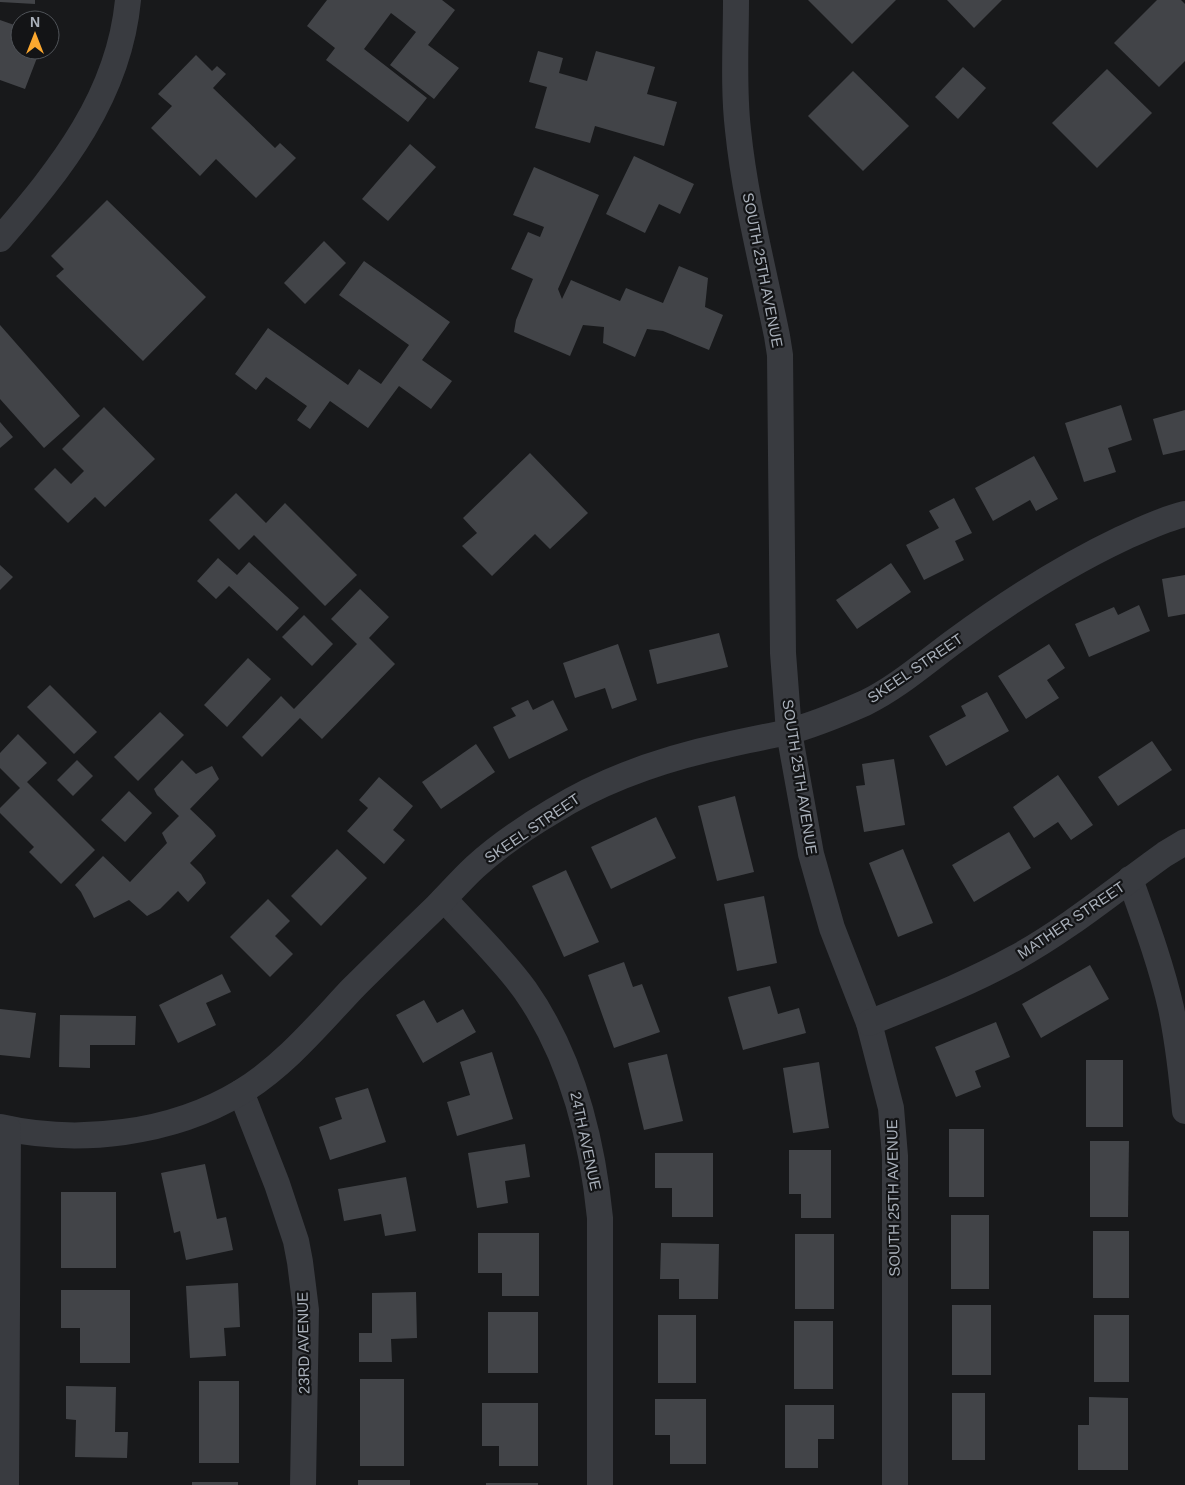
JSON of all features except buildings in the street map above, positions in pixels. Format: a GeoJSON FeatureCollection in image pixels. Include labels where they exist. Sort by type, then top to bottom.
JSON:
{"type":"FeatureCollection","features":[{"type":"Feature","properties":{"kind":"street"},"geometry":{"type":"LineString","coordinates":[[0,239],[61,166],[85,129],[115,63],[128,0]]}},
{"type":"Feature","properties":{"kind":"street","name":"SOUTH 25TH AVENUE"},"geometry":{"type":"LineString","coordinates":[[736,0],[736,103],[738,129],[745,182],[780,355],[782,644],[789,732],[811,854],[832,928],[869,1023],[891,1108],[895,1156],[895,1485]]}},
{"type":"Feature","properties":{"kind":"street","name":"SKEEL STREET"},"geometry":{"type":"LineString","coordinates":[[4,1128],[72,1135],[97,1135],[136,1130],[188,1116],[241,1092],[271,1070],[315,1030],[352,990],[476,866],[526,828],[589,790],[655,763],[725,745],[789,732],[868,702],[992,614],[1087,555],[1141,530],[1185,514]]}},
{"type":"Feature","properties":{"kind":"street","name":"MATHER STREET"},"geometry":{"type":"LineString","coordinates":[[869,1023],[935,996],[1014,959],[1047,940],[1165,854],[1185,842]]}},
{"type":"Feature","properties":{"kind":"street"},"geometry":{"type":"LineString","coordinates":[[1130,879],[1149,932],[1170,1007],[1182,1068],[1185,1111]]}},
{"type":"Feature","properties":{"kind":"street","name":"24TH AVENUE"},"geometry":{"type":"LineString","coordinates":[[444,899],[508,969],[544,1020],[573,1082],[583,1116],[596,1175],[600,1218],[600,1485]]}},
{"type":"Feature","properties":{"kind":"street","name":"23RD AVENUE"},"geometry":{"type":"LineString","coordinates":[[241,1092],[277,1184],[296,1241],[300,1262],[306,1310],[303,1485]]}},
{"type":"Feature","properties":{"kind":"street"},"geometry":{"type":"LineString","coordinates":[[4,1128],[6,1485]]}}]}
